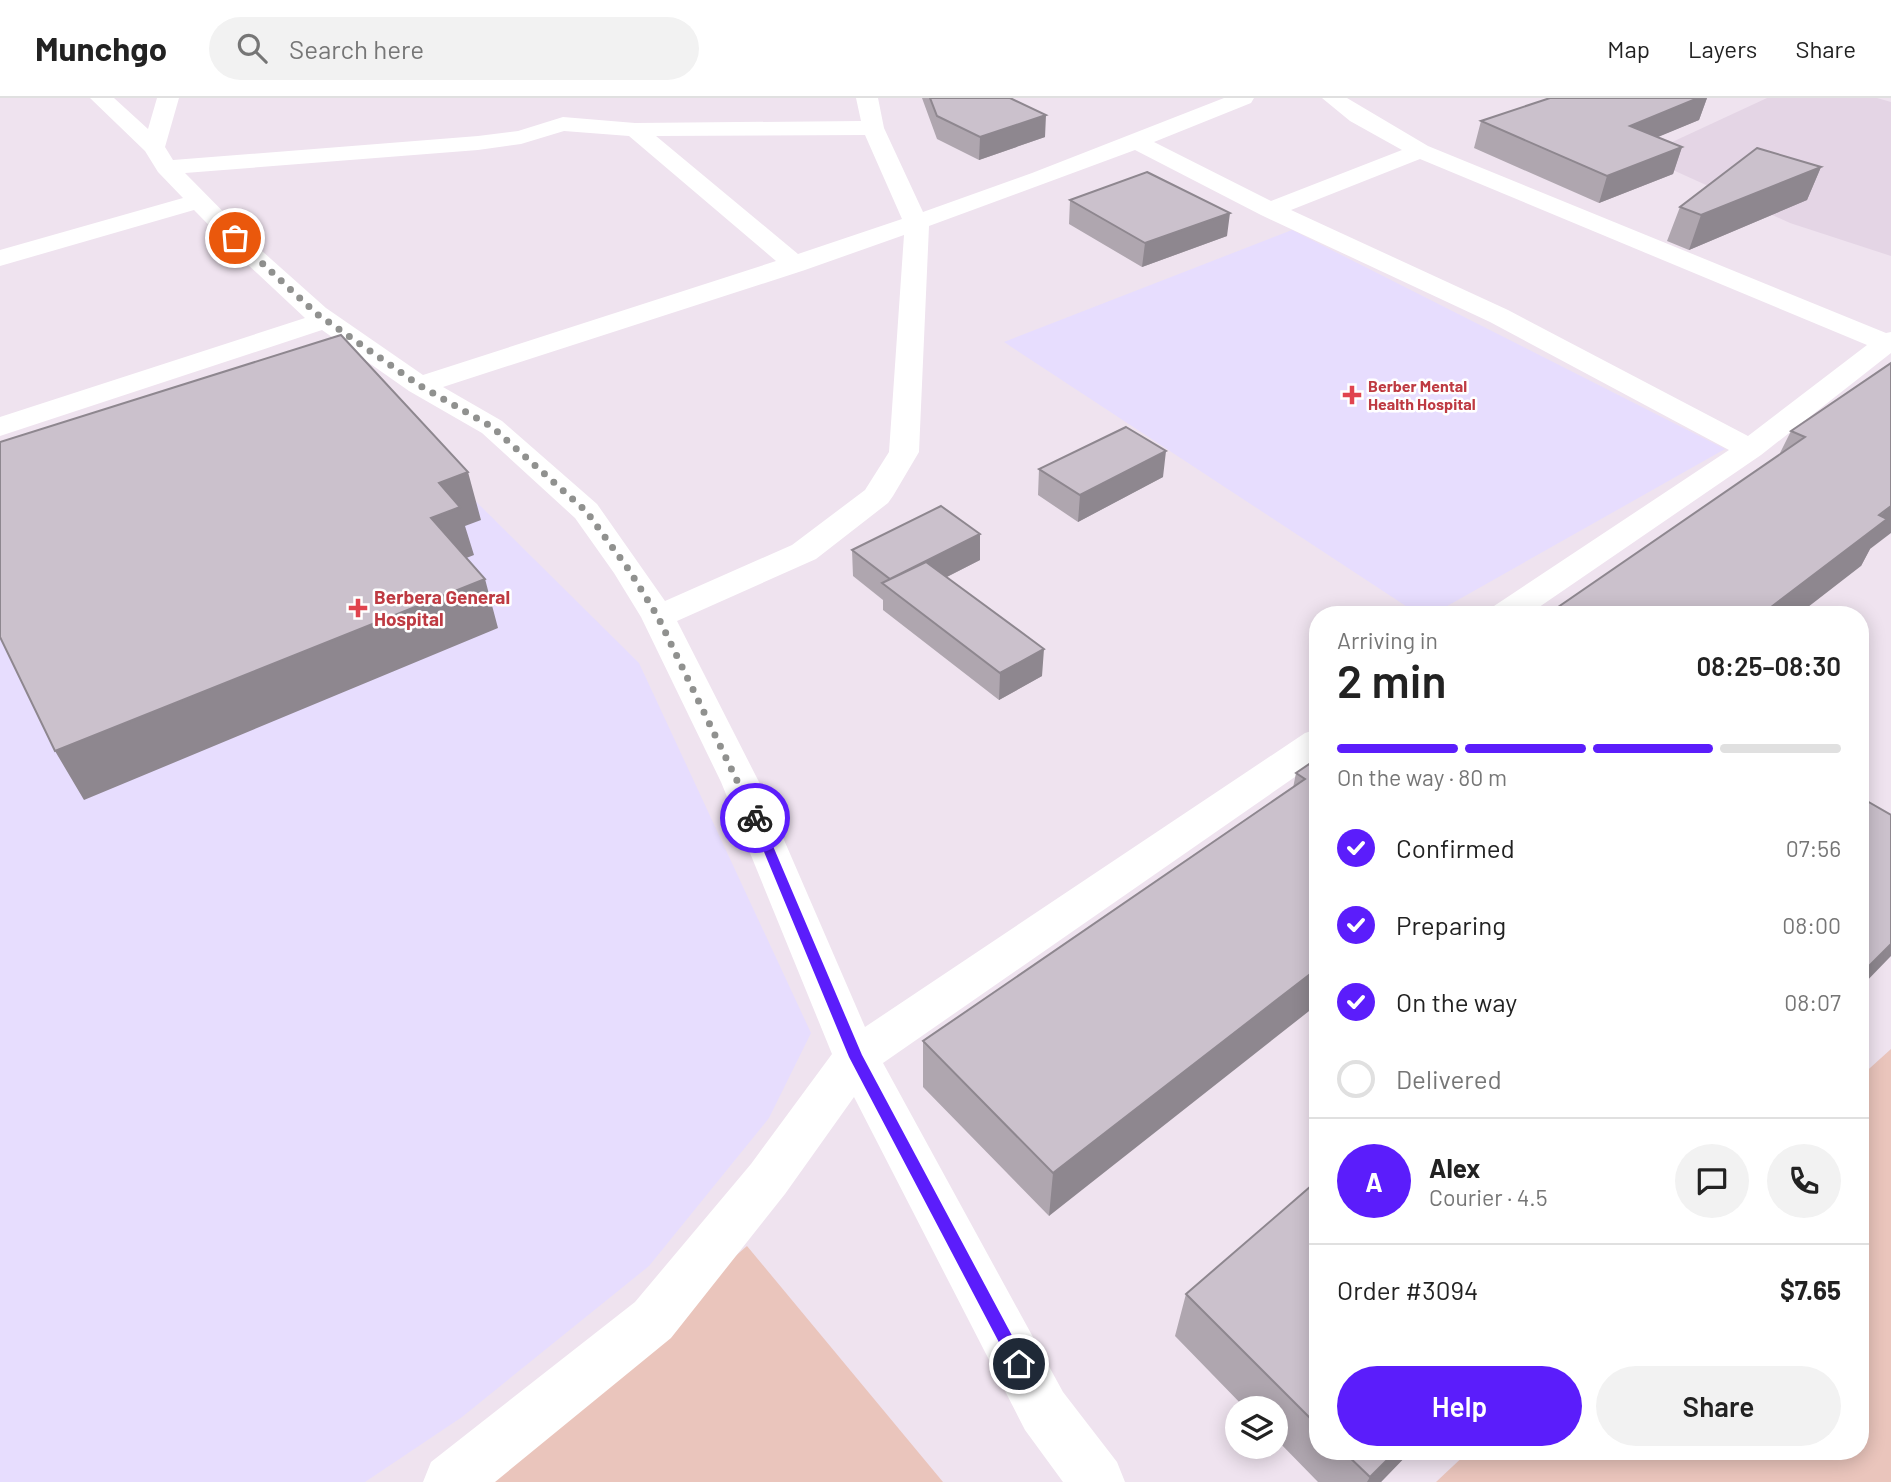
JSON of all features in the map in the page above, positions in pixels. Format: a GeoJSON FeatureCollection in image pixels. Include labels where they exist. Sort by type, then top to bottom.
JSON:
{"type":"FeatureCollection","features":[{"type":"Feature","properties":{"kind":"street"},"geometry":{"type":"LineString","coordinates":[[101,98],[253,256],[326,320],[419,385],[492,427],[586,511],[629,570],[658,617],[740,782],[856,1057],[1044,1411],[1097,1482]]}},
{"type":"Feature","properties":{"kind":"street"},"geometry":{"type":"LineString","coordinates":[[160,157],[169,98]]}},
{"type":"Feature","properties":{"kind":"street"},"geometry":{"type":"LineString","coordinates":[[563,124],[578,98]]}},
{"type":"Feature","properties":{"kind":"street"},"geometry":{"type":"LineString","coordinates":[[658,617],[804,552],[877,496],[904,452],[917,224],[873,128],[867,98]]}},
{"type":"Feature","properties":{"kind":"street"},"geometry":{"type":"LineString","coordinates":[[419,385],[917,224],[1137,142],[1243,98]]}},
{"type":"Feature","properties":{"kind":"street"},"geometry":{"type":"LineString","coordinates":[[1333,98],[1358,116],[1420,151],[1890,343]]}},
{"type":"Feature","properties":{"kind":"street"},"geometry":{"type":"LineString","coordinates":[[160,157],[478,143],[521,137],[563,124],[635,130],[873,128]]}},
{"type":"Feature","properties":{"kind":"street"},"geometry":{"type":"LineString","coordinates":[[635,130],[796,265]]}},
{"type":"Feature","properties":{"kind":"street"},"geometry":{"type":"LineString","coordinates":[[1137,142],[1270,210],[1499,316],[1750,449]]}},
{"type":"Feature","properties":{"kind":"street"},"geometry":{"type":"LineString","coordinates":[[1270,210],[1420,151]]}},
{"type":"Feature","properties":{"kind":"street"},"geometry":{"type":"LineString","coordinates":[[0,258],[199,201]]}},
{"type":"Feature","properties":{"kind":"street"},"geometry":{"type":"LineString","coordinates":[[0,427],[326,320]]}},
{"type":"Feature","properties":{"kind":"street"},"geometry":{"type":"LineString","coordinates":[[1518,606],[1750,449],[1890,343]]}},
{"type":"Feature","properties":{"kind":"street"},"geometry":{"type":"LineString","coordinates":[[450,1482],[653,1320],[768,1178],[856,1057],[1309,748]]}},
{"type":"Feature","properties":{"kind":"shaded area"},"geometry":{"type":"Polygon","coordinates":[[[1767,98],[1877,98],[1891,102],[1891,256],[1790,223],[1642,156],[1767,98]]]}},
{"type":"Feature","properties":{"kind":"shaded area","name":"Berber Mental Health Hospital"},"geometry":{"type":"Polygon","coordinates":[[[1292,230],[1725,449],[1447,606],[1406,606],[1004,342],[1292,230]]]}},
{"type":"Feature","properties":{"kind":"shaded area"},"geometry":{"type":"Polygon","coordinates":[[[321,348],[639,663],[811,1033],[769,1118],[649,1266],[462,1417],[365,1482],[0,1482],[0,453],[321,348]]]}},
{"type":"Feature","properties":{"kind":"shaded area"},"geometry":{"type":"Polygon","coordinates":[[[1891,1049],[1891,1482],[1436,1482],[1459,1460],[1869,1460],[1869,1069],[1891,1049]]]}},
{"type":"Feature","properties":{"kind":"shaded area"},"geometry":{"type":"Polygon","coordinates":[[[747,1246],[943,1482],[474,1482],[747,1246]]]}},
{"type":"Feature","properties":{"kind":"building"},"geometry":{"type":"Polygon","coordinates":[[[930,98],[1010,98],[1046,115],[980,137],[937,116],[930,98]]]}},
{"type":"Feature","properties":{"kind":"building"},"geometry":{"type":"Polygon","coordinates":[[[1550,98],[1698,98],[1630,126],[1682,147],[1607,176],[1481,121],[1550,98]]]}},
{"type":"Feature","properties":{"kind":"building"},"geometry":{"type":"Polygon","coordinates":[[[1757,148],[1821,167],[1701,215],[1680,207],[1757,148]]]}},
{"type":"Feature","properties":{"kind":"building"},"geometry":{"type":"Polygon","coordinates":[[[1147,172],[1230,213],[1145,243],[1070,200],[1147,172]]]}},
{"type":"Feature","properties":{"kind":"building","name":"Berbera General Hospital"},"geometry":{"type":"Polygon","coordinates":[[[341,335],[468,472],[439,483],[460,507],[431,518],[485,579],[55,751],[0,637],[0,442],[341,335]]]}},
{"type":"Feature","properties":{"kind":"building"},"geometry":{"type":"Polygon","coordinates":[[[1891,363],[1891,506],[1879,515],[1887,519],[1773,606],[1560,606],[1805,437],[1791,431],[1891,363]]]}},
{"type":"Feature","properties":{"kind":"building"},"geometry":{"type":"Polygon","coordinates":[[[1126,427],[1166,451],[1080,495],[1039,469],[1126,427]]]}},
{"type":"Feature","properties":{"kind":"building"},"geometry":{"type":"Polygon","coordinates":[[[941,506],[980,534],[890,579],[852,550],[941,506]]]}},
{"type":"Feature","properties":{"kind":"building"},"geometry":{"type":"Polygon","coordinates":[[[926,562],[1044,649],[1000,673],[882,583],[926,562]]]}},
{"type":"Feature","properties":{"kind":"building"},"geometry":{"type":"Polygon","coordinates":[[[1309,764],[1309,975],[1053,1173],[923,1041],[1305,779],[1296,773],[1309,764]]]}},
{"type":"Feature","properties":{"kind":"building"},"geometry":{"type":"Polygon","coordinates":[[[1869,802],[1891,815],[1891,944],[1869,966],[1869,802]]]}},
{"type":"Feature","properties":{"kind":"building"},"geometry":{"type":"Polygon","coordinates":[[[1309,1188],[1309,1417],[1186,1294],[1309,1188]]]}},
{"type":"Feature","properties":{"kind":"building"},"geometry":{"type":"Polygon","coordinates":[[[1352,1460],[1387,1460],[1370,1477],[1352,1460]]]}},
{"type":"Feature","properties":{"kind":"way so far"},"geometry":{"type":"LineString","coordinates":[[235,238],[317,314],[419,385],[492,427],[586,511],[629,570],[658,617],[740,782],[755,818]]}},
{"type":"Feature","properties":{"kind":"place","name":"Berber Mental Health Hospital"},"geometry":{"type":"Point","coordinates":[1352,395]}},
{"type":"Feature","properties":{"kind":"place","name":"Berbera General Hospital"},"geometry":{"type":"Point","coordinates":[358,608]}},
{"type":"Feature","properties":{"kind":"route"},"geometry":{"type":"LineString","coordinates":[[755,818],[856,1057],[1019,1364]]}}]}
